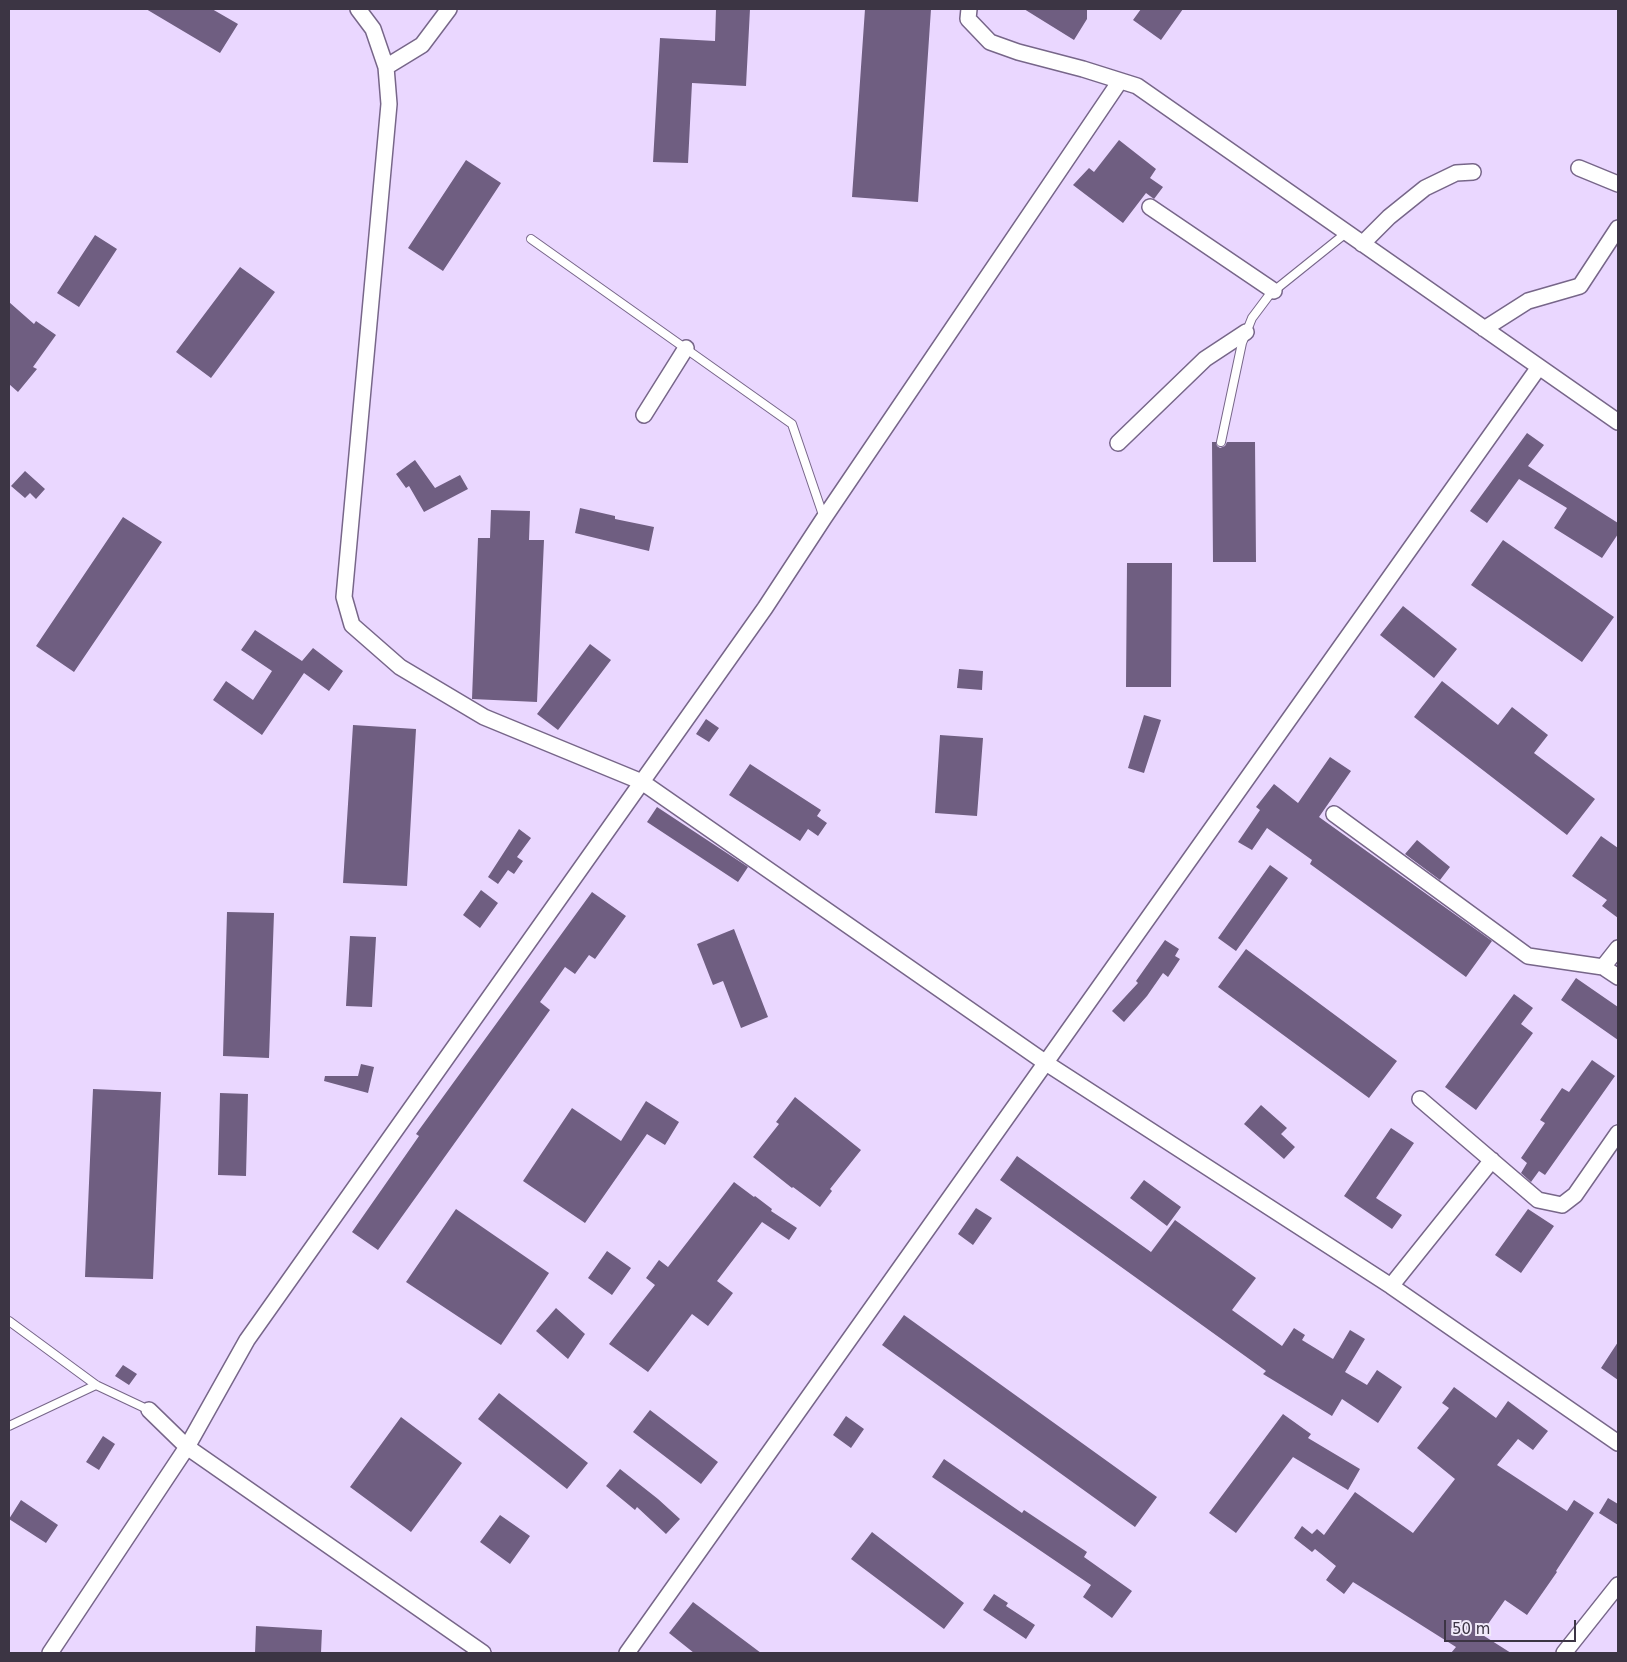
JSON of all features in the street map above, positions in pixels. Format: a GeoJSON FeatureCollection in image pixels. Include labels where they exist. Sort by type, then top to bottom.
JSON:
{"type":"FeatureCollection","features":[{"type":"Feature","properties":{"kind":"street"},"geometry":{"type":"LineString","coordinates":[[358,9],[373,29],[386,67],[389,104],[344,597],[352,625],[400,667],[484,717],[642,782],[1046,1063],[1391,1286],[1618,1443]]}},
{"type":"Feature","properties":{"kind":"street"},"geometry":{"type":"LineString","coordinates":[[386,67],[422,46],[449,9]]}},
{"type":"Feature","properties":{"kind":"street"},"geometry":{"type":"LineString","coordinates":[[969,9],[968,19],[990,42],[1018,52],[1083,69],[1137,86],[1618,422]]}},
{"type":"Feature","properties":{"kind":"street"},"geometry":{"type":"LineString","coordinates":[[50,1653],[188,1446],[247,1340],[765,608],[1120,81]]}},
{"type":"Feature","properties":{"kind":"street"},"geometry":{"type":"LineString","coordinates":[[1579,168],[1618,184]]}},
{"type":"Feature","properties":{"kind":"street"},"geometry":{"type":"LineString","coordinates":[[1362,244],[1388,217],[1425,188],[1456,173],[1473,172]]}},
{"type":"Feature","properties":{"kind":"street"},"geometry":{"type":"LineString","coordinates":[[1150,207],[1274,291]]}},
{"type":"Feature","properties":{"kind":"street"},"geometry":{"type":"LineString","coordinates":[[1484,328],[1528,301],[1580,286],[1618,228]]}},
{"type":"Feature","properties":{"kind":"street"},"geometry":{"type":"LineString","coordinates":[[1118,443],[1205,359],[1246,332]]}},
{"type":"Feature","properties":{"kind":"street"},"geometry":{"type":"LineString","coordinates":[[644,415],[686,348]]}},
{"type":"Feature","properties":{"kind":"street"},"geometry":{"type":"LineString","coordinates":[[627,1653],[1539,367]]}},
{"type":"Feature","properties":{"kind":"street"},"geometry":{"type":"LineString","coordinates":[[1334,814],[1528,956],[1602,967],[1618,977]]}},
{"type":"Feature","properties":{"kind":"street"},"geometry":{"type":"LineString","coordinates":[[1602,967],[1618,948]]}},
{"type":"Feature","properties":{"kind":"street"},"geometry":{"type":"LineString","coordinates":[[1420,1099],[1538,1200],[1562,1205],[1575,1195],[1618,1133]]}},
{"type":"Feature","properties":{"kind":"street"},"geometry":{"type":"LineString","coordinates":[[1391,1286],[1492,1160]]}},
{"type":"Feature","properties":{"kind":"street"},"geometry":{"type":"LineString","coordinates":[[149,1410],[188,1446],[483,1653]]}},
{"type":"Feature","properties":{"kind":"street"},"geometry":{"type":"LineString","coordinates":[[1564,1653],[1618,1585]]}},
{"type":"Feature","properties":{"kind":"lane"},"geometry":{"type":"LineString","coordinates":[[1221,442],[1242,343],[1252,318],[1274,291],[1346,233]]}},
{"type":"Feature","properties":{"kind":"lane"},"geometry":{"type":"LineString","coordinates":[[531,239],[792,424],[824,518]]}},
{"type":"Feature","properties":{"kind":"lane"},"geometry":{"type":"LineString","coordinates":[[9,1321],[96,1385],[149,1410]]}},
{"type":"Feature","properties":{"kind":"lane"},"geometry":{"type":"LineString","coordinates":[[9,1426],[96,1385]]}},
{"type":"Feature","properties":{"kind":"building"},"geometry":{"type":"Polygon","coordinates":[[[146,9],[212,9],[238,24],[220,53],[146,9]]]}},
{"type":"Feature","properties":{"kind":"building"},"geometry":{"type":"Polygon","coordinates":[[[716,9],[750,9],[746,86],[692,83],[688,163],[653,162],[660,38],[715,41],[716,9]]]}},
{"type":"Feature","properties":{"kind":"building"},"geometry":{"type":"Polygon","coordinates":[[[865,9],[931,9],[918,202],[852,197],[865,9]]]}},
{"type":"Feature","properties":{"kind":"building"},"geometry":{"type":"Polygon","coordinates":[[[1024,9],[1087,9],[1087,19],[1074,40],[1024,9]]]}},
{"type":"Feature","properties":{"kind":"building"},"geometry":{"type":"Polygon","coordinates":[[[1141,9],[1183,9],[1161,40],[1133,20],[1141,9]]]}},
{"type":"Feature","properties":{"kind":"building"},"geometry":{"type":"Polygon","coordinates":[[[1119,140],[1156,169],[1150,178],[1163,187],[1154,199],[1146,193],[1123,223],[1073,185],[1089,168],[1094,172],[1119,140]]]}},
{"type":"Feature","properties":{"kind":"building"},"geometry":{"type":"Polygon","coordinates":[[[466,160],[501,183],[443,271],[408,248],[466,160]]]}},
{"type":"Feature","properties":{"kind":"building"},"geometry":{"type":"Polygon","coordinates":[[[95,235],[117,249],[79,307],[57,293],[95,235]]]}},
{"type":"Feature","properties":{"kind":"building"},"geometry":{"type":"Polygon","coordinates":[[[240,267],[275,292],[211,378],[176,352],[240,267]]]}},
{"type":"Feature","properties":{"kind":"building"},"geometry":{"type":"Polygon","coordinates":[[[9,302],[34,324],[36,321],[56,335],[33,367],[37,369],[18,392],[9,384],[9,302]]]}},
{"type":"Feature","properties":{"kind":"building"},"geometry":{"type":"Polygon","coordinates":[[[1527,433],[1544,445],[1528,466],[1618,523],[1618,534],[1602,558],[1554,528],[1567,508],[1519,479],[1487,523],[1470,511],[1527,433]]]}},
{"type":"Feature","properties":{"kind":"building"},"geometry":{"type":"Polygon","coordinates":[[[1212,442],[1216,442],[1220,448],[1225,446],[1227,442],[1255,442],[1256,562],[1213,562],[1212,442]]]}},
{"type":"Feature","properties":{"kind":"building"},"geometry":{"type":"Polygon","coordinates":[[[415,460],[435,488],[460,475],[468,489],[424,512],[409,486],[406,488],[396,474],[415,460]]]}},
{"type":"Feature","properties":{"kind":"building"},"geometry":{"type":"Polygon","coordinates":[[[25,471],[45,489],[36,499],[30,493],[25,498],[11,486],[25,471]]]}},
{"type":"Feature","properties":{"kind":"building"},"geometry":{"type":"Polygon","coordinates":[[[580,508],[615,516],[615,519],[654,527],[649,551],[575,533],[580,508]]]}},
{"type":"Feature","properties":{"kind":"building"},"geometry":{"type":"Polygon","coordinates":[[[491,510],[530,511],[529,540],[544,540],[537,702],[472,699],[478,538],[490,538],[491,510]]]}},
{"type":"Feature","properties":{"kind":"building"},"geometry":{"type":"Polygon","coordinates":[[[123,517],[162,542],[74,672],[36,646],[123,517]]]}},
{"type":"Feature","properties":{"kind":"building"},"geometry":{"type":"Polygon","coordinates":[[[1503,540],[1614,617],[1582,662],[1471,585],[1503,540]]]}},
{"type":"Feature","properties":{"kind":"building"},"geometry":{"type":"Polygon","coordinates":[[[1127,563],[1172,563],[1171,687],[1126,687],[1127,563]]]}},
{"type":"Feature","properties":{"kind":"building"},"geometry":{"type":"Polygon","coordinates":[[[1403,606],[1457,649],[1434,678],[1380,635],[1403,606]]]}},
{"type":"Feature","properties":{"kind":"building"},"geometry":{"type":"Polygon","coordinates":[[[255,630],[302,661],[313,648],[343,671],[329,691],[304,673],[262,735],[213,700],[226,681],[253,700],[272,671],[241,650],[255,630]]]}},
{"type":"Feature","properties":{"kind":"building"},"geometry":{"type":"Polygon","coordinates":[[[590,644],[611,660],[558,730],[537,714],[590,644]]]}},
{"type":"Feature","properties":{"kind":"building"},"geometry":{"type":"Polygon","coordinates":[[[959,669],[983,671],[982,690],[957,688],[959,669]]]}},
{"type":"Feature","properties":{"kind":"building"},"geometry":{"type":"Polygon","coordinates":[[[1442,681],[1498,725],[1512,707],[1548,735],[1534,753],[1595,799],[1567,835],[1414,717],[1442,681]]]}},
{"type":"Feature","properties":{"kind":"building"},"geometry":{"type":"Polygon","coordinates":[[[1144,715],[1161,720],[1144,773],[1128,768],[1144,715]]]}},
{"type":"Feature","properties":{"kind":"building"},"geometry":{"type":"Polygon","coordinates":[[[706,719],[719,728],[709,742],[696,734],[706,719]]]}},
{"type":"Feature","properties":{"kind":"building"},"geometry":{"type":"Polygon","coordinates":[[[353,725],[416,729],[407,886],[343,883],[353,725]]]}},
{"type":"Feature","properties":{"kind":"building"},"geometry":{"type":"Polygon","coordinates":[[[940,735],[983,738],[977,816],[935,813],[940,735]]]}},
{"type":"Feature","properties":{"kind":"building"},"geometry":{"type":"Polygon","coordinates":[[[1330,757],[1351,771],[1319,817],[1492,941],[1466,977],[1310,864],[1312,860],[1267,828],[1252,850],[1238,842],[1260,810],[1256,807],[1274,784],[1298,803],[1330,757]]]}},
{"type":"Feature","properties":{"kind":"building"},"geometry":{"type":"Polygon","coordinates":[[[750,764],[821,810],[817,816],[827,823],[818,836],[808,829],[800,841],[729,795],[750,764]]]}},
{"type":"Feature","properties":{"kind":"building"},"geometry":{"type":"Polygon","coordinates":[[[657,807],[748,867],[738,882],[647,822],[657,807]]]}},
{"type":"Feature","properties":{"kind":"building"},"geometry":{"type":"Polygon","coordinates":[[[519,829],[531,838],[517,857],[523,861],[514,874],[508,870],[498,884],[488,877],[519,829]]]}},
{"type":"Feature","properties":{"kind":"building"},"geometry":{"type":"Polygon","coordinates":[[[1601,836],[1618,848],[1618,918],[1602,906],[1607,900],[1572,876],[1601,836]]]}},
{"type":"Feature","properties":{"kind":"building"},"geometry":{"type":"Polygon","coordinates":[[[1417,840],[1450,867],[1440,880],[1405,854],[1417,840]]]}},
{"type":"Feature","properties":{"kind":"building"},"geometry":{"type":"Polygon","coordinates":[[[1270,865],[1288,878],[1236,951],[1218,938],[1270,865]]]}},
{"type":"Feature","properties":{"kind":"building"},"geometry":{"type":"Polygon","coordinates":[[[481,890],[498,903],[480,928],[463,915],[481,890]]]}},
{"type":"Feature","properties":{"kind":"building"},"geometry":{"type":"Polygon","coordinates":[[[592,892],[626,916],[595,959],[589,955],[575,974],[565,967],[540,1002],[550,1010],[378,1250],[352,1232],[419,1136],[416,1134],[592,892]]]}},
{"type":"Feature","properties":{"kind":"building"},"geometry":{"type":"Polygon","coordinates":[[[227,912],[274,913],[269,1058],[223,1056],[227,912]]]}},
{"type":"Feature","properties":{"kind":"building"},"geometry":{"type":"Polygon","coordinates":[[[734,929],[768,1017],[741,1028],[723,981],[713,985],[697,944],[734,929]]]}},
{"type":"Feature","properties":{"kind":"building"},"geometry":{"type":"Polygon","coordinates":[[[350,936],[376,937],[372,1007],[346,1006],[350,936]]]}},
{"type":"Feature","properties":{"kind":"building"},"geometry":{"type":"Polygon","coordinates":[[[1165,940],[1179,949],[1175,956],[1180,959],[1168,977],[1163,973],[1147,996],[1124,1022],[1112,1011],[1138,983],[1136,981],[1165,940]]]}},
{"type":"Feature","properties":{"kind":"building"},"geometry":{"type":"Polygon","coordinates":[[[1246,949],[1397,1061],[1369,1098],[1218,987],[1246,949]]]}},
{"type":"Feature","properties":{"kind":"building"},"geometry":{"type":"Polygon","coordinates":[[[1576,978],[1618,1007],[1618,1040],[1561,1000],[1576,978]]]}},
{"type":"Feature","properties":{"kind":"building"},"geometry":{"type":"Polygon","coordinates":[[[1514,994],[1533,1008],[1521,1024],[1533,1033],[1476,1110],[1445,1087],[1514,994]]]}},
{"type":"Feature","properties":{"kind":"building"},"geometry":{"type":"Polygon","coordinates":[[[1592,1060],[1615,1076],[1545,1175],[1539,1171],[1531,1182],[1521,1173],[1527,1163],[1521,1158],[1545,1123],[1540,1120],[1562,1088],[1569,1092],[1592,1060]]]}},
{"type":"Feature","properties":{"kind":"building"},"geometry":{"type":"Polygon","coordinates":[[[361,1064],[374,1067],[368,1093],[324,1081],[325,1076],[358,1076],[361,1064]]]}},
{"type":"Feature","properties":{"kind":"building"},"geometry":{"type":"Polygon","coordinates":[[[93,1089],[161,1092],[153,1279],[85,1277],[93,1089]]]}},
{"type":"Feature","properties":{"kind":"building"},"geometry":{"type":"Polygon","coordinates":[[[220,1093],[248,1094],[246,1176],[218,1175],[220,1093]]]}},
{"type":"Feature","properties":{"kind":"building"},"geometry":{"type":"Polygon","coordinates":[[[795,1097],[861,1150],[830,1189],[832,1191],[820,1207],[792,1188],[753,1157],[779,1124],[776,1122],[795,1097]]]}},
{"type":"Feature","properties":{"kind":"building"},"geometry":{"type":"Polygon","coordinates":[[[646,1101],[679,1122],[665,1145],[647,1134],[585,1223],[523,1181],[572,1108],[621,1141],[646,1101]]]}},
{"type":"Feature","properties":{"kind":"building"},"geometry":{"type":"Polygon","coordinates":[[[1261,1105],[1287,1128],[1281,1134],[1295,1147],[1284,1159],[1244,1124],[1261,1105]]]}},
{"type":"Feature","properties":{"kind":"building"},"geometry":{"type":"Polygon","coordinates":[[[1391,1128],[1414,1143],[1376,1198],[1402,1215],[1392,1229],[1344,1196],[1391,1128]]]}},
{"type":"Feature","properties":{"kind":"building"},"geometry":{"type":"Polygon","coordinates":[[[1017,1156],[1151,1252],[1175,1220],[1256,1278],[1232,1310],[1282,1346],[1294,1328],[1305,1335],[1302,1340],[1333,1359],[1350,1330],[1365,1339],[1345,1372],[1367,1385],[1377,1370],[1402,1387],[1378,1423],[1342,1399],[1332,1416],[1263,1374],[1266,1371],[1000,1180],[1017,1156]]]}},
{"type":"Feature","properties":{"kind":"building"},"geometry":{"type":"Polygon","coordinates":[[[1144,1180],[1181,1207],[1167,1226],[1130,1198],[1144,1180]]]}},
{"type":"Feature","properties":{"kind":"building"},"geometry":{"type":"Polygon","coordinates":[[[734,1182],[772,1209],[771,1211],[797,1228],[789,1240],[762,1222],[717,1281],[733,1293],[708,1326],[692,1314],[648,1372],[609,1344],[655,1285],[646,1278],[659,1260],[668,1267],[734,1182]]]}},
{"type":"Feature","properties":{"kind":"building"},"geometry":{"type":"Polygon","coordinates":[[[976,1208],[992,1218],[973,1245],[958,1234],[976,1208]]]}},
{"type":"Feature","properties":{"kind":"building"},"geometry":{"type":"Polygon","coordinates":[[[456,1209],[549,1273],[501,1345],[406,1282],[456,1209]]]}},
{"type":"Feature","properties":{"kind":"building"},"geometry":{"type":"Polygon","coordinates":[[[1528,1209],[1554,1226],[1521,1273],[1495,1255],[1528,1209]]]}},
{"type":"Feature","properties":{"kind":"building"},"geometry":{"type":"Polygon","coordinates":[[[607,1251],[631,1268],[612,1295],[588,1278],[607,1251]]]}},
{"type":"Feature","properties":{"kind":"building"},"geometry":{"type":"Polygon","coordinates":[[[556,1308],[585,1334],[568,1359],[536,1331],[556,1308]]]}},
{"type":"Feature","properties":{"kind":"building"},"geometry":{"type":"Polygon","coordinates":[[[904,1315],[1157,1497],[1135,1527],[882,1345],[904,1315]]]}},
{"type":"Feature","properties":{"kind":"building"},"geometry":{"type":"Polygon","coordinates":[[[1618,1342],[1618,1380],[1601,1368],[1618,1342]]]}},
{"type":"Feature","properties":{"kind":"building"},"geometry":{"type":"Polygon","coordinates":[[[123,1365],[137,1374],[129,1385],[115,1376],[123,1365]]]}},
{"type":"Feature","properties":{"kind":"building"},"geometry":{"type":"Polygon","coordinates":[[[1454,1387],[1496,1418],[1508,1401],[1548,1431],[1533,1450],[1518,1439],[1497,1465],[1567,1511],[1574,1500],[1594,1513],[1527,1615],[1505,1600],[1481,1634],[1511,1653],[1451,1653],[1456,1647],[1353,1582],[1344,1594],[1326,1580],[1336,1566],[1315,1549],[1312,1552],[1294,1538],[1302,1526],[1312,1534],[1317,1529],[1324,1535],[1355,1492],[1413,1533],[1455,1479],[1417,1448],[1449,1408],[1442,1403],[1454,1387]]]}},
{"type":"Feature","properties":{"kind":"building"},"geometry":{"type":"Polygon","coordinates":[[[499,1393],[588,1463],[567,1489],[478,1419],[499,1393]]]}},
{"type":"Feature","properties":{"kind":"building"},"geometry":{"type":"Polygon","coordinates":[[[650,1410],[718,1462],[701,1484],[633,1432],[650,1410]]]}},
{"type":"Feature","properties":{"kind":"building"},"geometry":{"type":"Polygon","coordinates":[[[1283,1414],[1311,1434],[1308,1438],[1360,1469],[1348,1490],[1293,1457],[1236,1533],[1209,1513],[1283,1414]]]}},
{"type":"Feature","properties":{"kind":"building"},"geometry":{"type":"Polygon","coordinates":[[[846,1416],[864,1429],[851,1448],[833,1435],[846,1416]]]}},
{"type":"Feature","properties":{"kind":"building"},"geometry":{"type":"Polygon","coordinates":[[[401,1417],[462,1463],[411,1532],[350,1487],[401,1417]]]}},
{"type":"Feature","properties":{"kind":"building"},"geometry":{"type":"Polygon","coordinates":[[[103,1436],[115,1444],[99,1470],[86,1462],[103,1436]]]}},
{"type":"Feature","properties":{"kind":"building"},"geometry":{"type":"Polygon","coordinates":[[[944,1459],[1022,1513],[1024,1510],[1087,1552],[1084,1557],[1132,1591],[1112,1618],[1083,1597],[1091,1585],[932,1477],[944,1459]]]}},
{"type":"Feature","properties":{"kind":"building"},"geometry":{"type":"Polygon","coordinates":[[[620,1469],[680,1519],[666,1534],[637,1507],[635,1510],[606,1486],[620,1469]]]}},
{"type":"Feature","properties":{"kind":"building"},"geometry":{"type":"Polygon","coordinates":[[[1608,1498],[1618,1504],[1618,1525],[1599,1513],[1608,1498]]]}},
{"type":"Feature","properties":{"kind":"building"},"geometry":{"type":"Polygon","coordinates":[[[21,1500],[58,1525],[46,1543],[9,1519],[21,1500]]]}},
{"type":"Feature","properties":{"kind":"building"},"geometry":{"type":"Polygon","coordinates":[[[500,1515],[530,1536],[510,1564],[480,1542],[500,1515]]]}},
{"type":"Feature","properties":{"kind":"building"},"geometry":{"type":"Polygon","coordinates":[[[872,1532],[964,1603],[944,1629],[851,1559],[872,1532]]]}},
{"type":"Feature","properties":{"kind":"building"},"geometry":{"type":"Polygon","coordinates":[[[994,1594],[1008,1603],[1006,1606],[1035,1625],[1026,1639],[983,1610],[994,1594]]]}},
{"type":"Feature","properties":{"kind":"building"},"geometry":{"type":"Polygon","coordinates":[[[693,1602],[761,1653],[694,1653],[669,1633],[693,1602]]]}},
{"type":"Feature","properties":{"kind":"building"},"geometry":{"type":"Polygon","coordinates":[[[256,1626],[322,1630],[321,1653],[255,1653],[256,1626]]]}}]}
